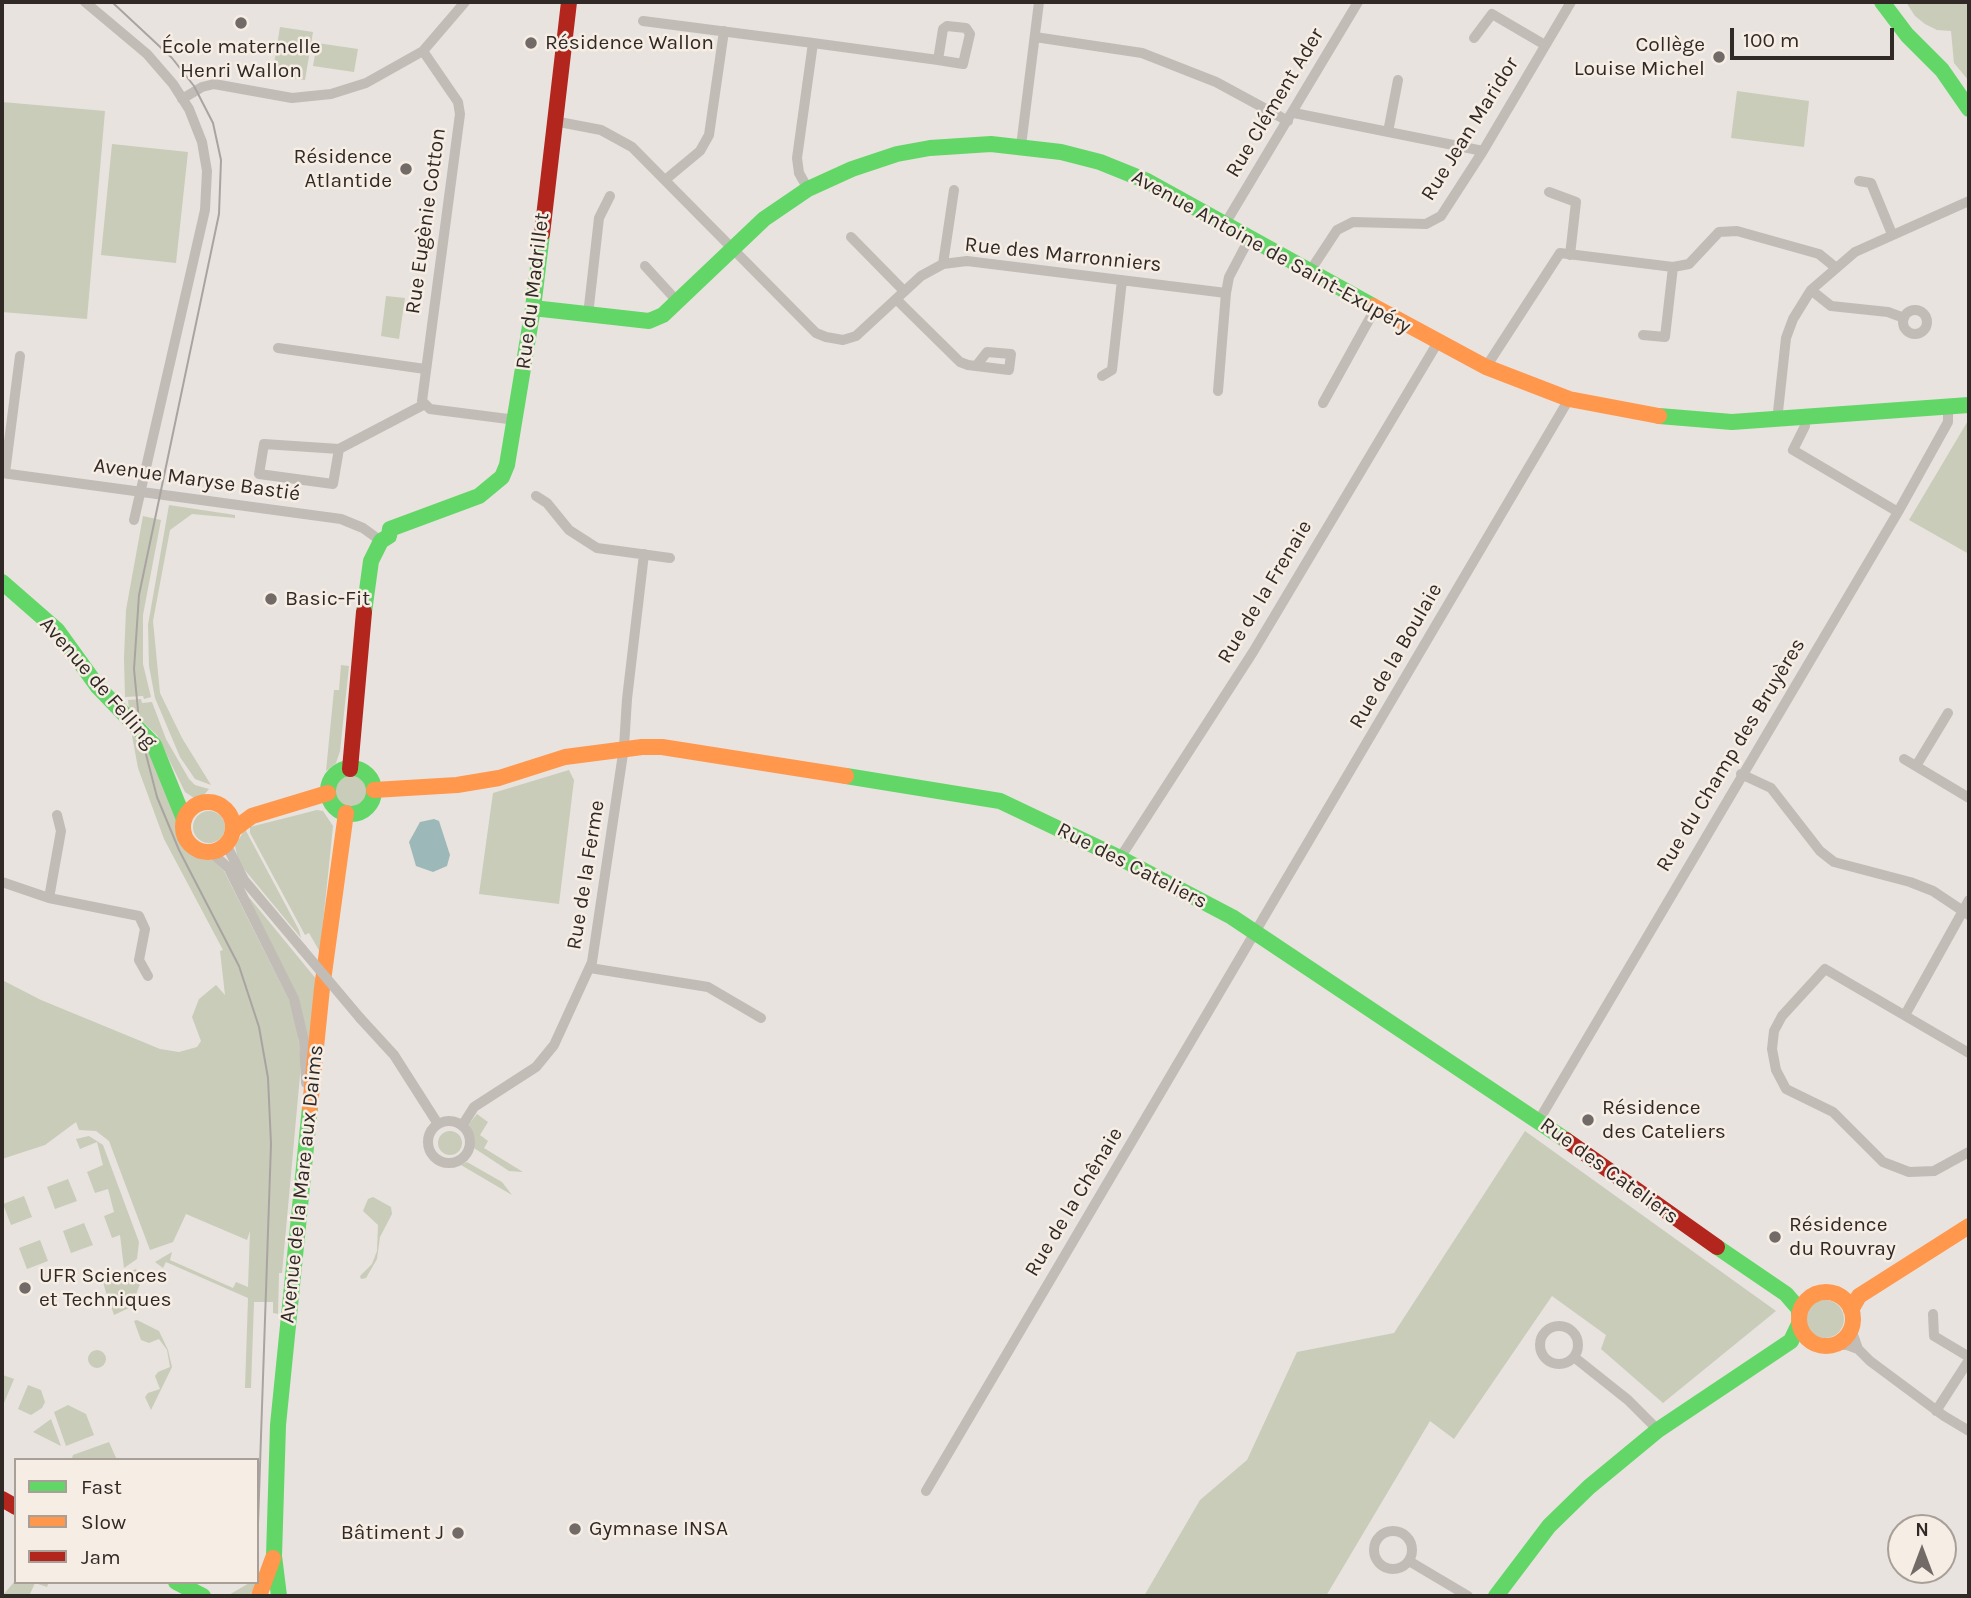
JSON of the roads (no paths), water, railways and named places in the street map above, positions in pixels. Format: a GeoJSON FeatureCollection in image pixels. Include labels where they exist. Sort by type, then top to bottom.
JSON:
{"type":"FeatureCollection","features":[{"type":"Feature","properties":{"kind":"street"},"geometry":{"type":"LineString","coordinates":[[85,2],[147,54],[182,99],[202,142],[207,171],[205,211],[134,520]]}},
{"type":"Feature","properties":{"kind":"street"},"geometry":{"type":"LineString","coordinates":[[182,99],[202,87],[214,85],[292,98],[331,94],[366,83],[423,51],[465,2]]}},
{"type":"Feature","properties":{"kind":"street","name":"Rue du Madrillet"},"geometry":{"type":"LineString","coordinates":[[385,539],[390,529],[405,521],[411,523],[479,496],[502,477],[516,419],[533,308],[569,2]]}},
{"type":"Feature","properties":{"kind":"street"},"geometry":{"type":"LineString","coordinates":[[1021,146],[1039,2]]}},
{"type":"Feature","properties":{"kind":"street","name":"Rue Clément Ader"},"geometry":{"type":"LineString","coordinates":[[1225,224],[1291,117],[1356,2]]}},
{"type":"Feature","properties":{"kind":"street","name":"Rue Jean Maridor"},"geometry":{"type":"LineString","coordinates":[[1310,271],[1338,230],[1353,222],[1426,224],[1441,216],[1483,151],[1571,2]]}},
{"type":"Feature","properties":{"kind":"street"},"geometry":{"type":"LineString","coordinates":[[1882,2],[1907,36],[1942,70],[1949,85],[1969,109]]}},
{"type":"Feature","properties":{"kind":"street"},"geometry":{"type":"LineString","coordinates":[[1474,38],[1492,14],[1545,45]]}},
{"type":"Feature","properties":{"kind":"street"},"geometry":{"type":"LineString","coordinates":[[643,20],[938,60]]}},
{"type":"Feature","properties":{"kind":"street"},"geometry":{"type":"LineString","coordinates":[[666,180],[699,151],[709,135],[724,31]]}},
{"type":"Feature","properties":{"kind":"street"},"geometry":{"type":"LineString","coordinates":[[1035,37],[1142,53],[1216,82],[1291,117],[1388,132],[1483,151]]}},
{"type":"Feature","properties":{"kind":"street"},"geometry":{"type":"LineString","coordinates":[[808,189],[799,173],[797,158],[813,43]]}},
{"type":"Feature","properties":{"kind":"street","name":"Rue Eugènie Cotton"},"geometry":{"type":"LineString","coordinates":[[423,51],[458,102],[460,114],[425,369],[422,401],[425,404]]}},
{"type":"Feature","properties":{"kind":"street"},"geometry":{"type":"LineString","coordinates":[[1388,132],[1398,80]]}},
{"type":"Feature","properties":{"kind":"street","name":"Rue des Marronniers"},"geometry":{"type":"LineString","coordinates":[[554,121],[601,130],[632,147],[817,333],[826,338],[843,340],[856,336],[920,276],[943,264],[967,261],[1226,293]]}},
{"type":"Feature","properties":{"kind":"street","name":"Avenue Antoine de Saint-Exupéry"},"geometry":{"type":"LineString","coordinates":[[533,308],[649,321],[663,315],[764,219],[808,189],[852,169],[908,152],[962,145],[1021,146],[1100,162],[1147,181],[1375,309],[1486,367],[1569,399],[1691,421],[1777,421],[1969,405]]}},
{"type":"Feature","properties":{"kind":"street"},"geometry":{"type":"LineString","coordinates":[[1859,181],[1871,183],[1892,234]]}},
{"type":"Feature","properties":{"kind":"street"},"geometry":{"type":"LineString","coordinates":[[943,264],[954,190]]}},
{"type":"Feature","properties":{"kind":"street"},"geometry":{"type":"LineString","coordinates":[[1549,192],[1576,202],[1570,255]]}},
{"type":"Feature","properties":{"kind":"street"},"geometry":{"type":"LineString","coordinates":[[588,315],[599,218],[610,196]]}},
{"type":"Feature","properties":{"kind":"street"},"geometry":{"type":"LineString","coordinates":[[1777,421],[1786,338],[1793,318],[1811,290],[1855,252],[1969,201]]}},
{"type":"Feature","properties":{"kind":"street"},"geometry":{"type":"LineString","coordinates":[[1486,367],[1560,253],[1673,267],[1689,264],[1719,232],[1737,231],[1819,254],[1835,267]]}},
{"type":"Feature","properties":{"kind":"street"},"geometry":{"type":"LineString","coordinates":[[851,237],[960,362],[976,366]]}},
{"type":"Feature","properties":{"kind":"street"},"geometry":{"type":"LineString","coordinates":[[1218,391],[1229,277],[1250,239]]}},
{"type":"Feature","properties":{"kind":"street"},"geometry":{"type":"LineString","coordinates":[[645,266],[677,301]]}},
{"type":"Feature","properties":{"kind":"street"},"geometry":{"type":"LineString","coordinates":[[1643,335],[1665,337],[1673,267]]}},
{"type":"Feature","properties":{"kind":"street"},"geometry":{"type":"LineString","coordinates":[[1102,376],[1112,370],[1122,281]]}},
{"type":"Feature","properties":{"kind":"street"},"geometry":{"type":"LineString","coordinates":[[1811,290],[1830,306],[1888,312],[1904,318]]}},
{"type":"Feature","properties":{"kind":"street"},"geometry":{"type":"LineString","coordinates":[[1322,403],[1375,309]]}},
{"type":"Feature","properties":{"kind":"street","name":"Rue de la Frenaie"},"geometry":{"type":"LineString","coordinates":[[1120,858],[1253,652],[1438,342]]}},
{"type":"Feature","properties":{"kind":"street"},"geometry":{"type":"LineString","coordinates":[[278,348],[425,369]]}},
{"type":"Feature","properties":{"kind":"street"},"geometry":{"type":"LineString","coordinates":[[3,473],[20,356]]}},
{"type":"Feature","properties":{"kind":"street"},"geometry":{"type":"LineString","coordinates":[[1969,394],[1969,405]]}},
{"type":"Feature","properties":{"kind":"street","name":"Rue de la Boulaie"},"geometry":{"type":"LineString","coordinates":[[1255,933],[1569,399]]}},
{"type":"Feature","properties":{"kind":"street"},"geometry":{"type":"LineString","coordinates":[[339,449],[333,484],[259,474],[264,444],[339,449],[425,404],[430,409],[516,419]]}},
{"type":"Feature","properties":{"kind":"street","name":"Rue du Champ des Bruyères"},"geometry":{"type":"LineString","coordinates":[[1539,1120],[1898,512],[1948,422],[1948,407]]}},
{"type":"Feature","properties":{"kind":"street"},"geometry":{"type":"LineString","coordinates":[[1805,419],[1805,426],[1793,450],[1898,512]]}},
{"type":"Feature","properties":{"kind":"street","name":"Avenue Maryse Bastié"},"geometry":{"type":"LineString","coordinates":[[3,473],[341,519],[385,539]]}},
{"type":"Feature","properties":{"kind":"street"},"geometry":{"type":"LineString","coordinates":[[536,496],[547,503],[569,530],[597,548],[670,558]]}},
{"type":"Feature","properties":{"kind":"street"},"geometry":{"type":"LineString","coordinates":[[350,769],[371,561],[385,539]]}},
{"type":"Feature","properties":{"kind":"street","name":"Rue de la Ferme"},"geometry":{"type":"LineString","coordinates":[[462,1126],[474,1107],[536,1067],[554,1045],[590,968],[624,747],[644,554]]}},
{"type":"Feature","properties":{"kind":"street","name":"Avenue de Felling"},"geometry":{"type":"LineString","coordinates":[[2,582],[57,630],[98,687],[154,745],[177,796],[177,805],[184,819]]}},
{"type":"Feature","properties":{"kind":"street"},"geometry":{"type":"LineString","coordinates":[[1916,766],[1948,713]]}},
{"type":"Feature","properties":{"kind":"street","name":"Rue des Cateliers"},"geometry":{"type":"LineString","coordinates":[[374,790],[457,785],[499,778],[565,757],[624,747],[662,747],[1000,801],[1207,903],[1255,933],[1539,1120],[1635,1192],[1786,1294],[1799,1309],[1799,1319]]}},
{"type":"Feature","properties":{"kind":"street"},"geometry":{"type":"LineString","coordinates":[[1905,760],[1969,798]]}},
{"type":"Feature","properties":{"kind":"street"},"geometry":{"type":"LineString","coordinates":[[350,769],[369,777],[374,790],[371,801],[363,810],[346,813],[334,806],[328,793],[332,779],[350,769]]}},
{"type":"Feature","properties":{"kind":"street"},"geometry":{"type":"LineString","coordinates":[[1741,774],[1771,788],[1820,852],[1834,862],[1910,882],[1933,891],[1966,913]]}},
{"type":"Feature","properties":{"kind":"street"},"geometry":{"type":"LineString","coordinates":[[210,852],[230,830],[252,816],[328,793]]}},
{"type":"Feature","properties":{"kind":"street"},"geometry":{"type":"LineString","coordinates":[[177,796],[197,805],[212,802],[230,830],[244,880]]}},
{"type":"Feature","properties":{"kind":"street"},"geometry":{"type":"LineString","coordinates":[[197,805],[184,819],[187,839],[197,849],[210,852],[244,880],[394,1055],[438,1124]]}},
{"type":"Feature","properties":{"kind":"street","name":"Avenue de la Mare aux Daims"},"geometry":{"type":"LineString","coordinates":[[279,1596],[274,1556],[278,1424],[324,975],[346,813]]}},
{"type":"Feature","properties":{"kind":"street"},"geometry":{"type":"LineString","coordinates":[[49,898],[61,831],[57,815]]}},
{"type":"Feature","properties":{"kind":"street"},"geometry":{"type":"LineString","coordinates":[[230,871],[299,1012],[305,1056],[305,1155]]}},
{"type":"Feature","properties":{"kind":"street"},"geometry":{"type":"LineString","coordinates":[[2,882],[49,898],[139,916],[145,929],[139,960],[148,976]]}},
{"type":"Feature","properties":{"kind":"street"},"geometry":{"type":"LineString","coordinates":[[1905,1015],[1966,913],[1969,900]]}},
{"type":"Feature","properties":{"kind":"street","name":"Rue de la Chênaie"},"geometry":{"type":"LineString","coordinates":[[926,1491],[1255,933]]}},
{"type":"Feature","properties":{"kind":"street"},"geometry":{"type":"LineString","coordinates":[[590,968],[708,988],[761,1018]]}},
{"type":"Feature","properties":{"kind":"street"},"geometry":{"type":"LineString","coordinates":[[1969,1053],[1825,969],[1783,1016],[1774,1031],[1772,1049],[1776,1070],[1786,1089],[1833,1112],[1883,1161],[1909,1172],[1934,1171],[1969,1153]]}},
{"type":"Feature","properties":{"kind":"street"},"geometry":{"type":"LineString","coordinates":[[453,1122],[462,1126],[469,1135],[467,1152],[458,1161],[444,1163],[433,1157],[428,1145],[430,1133],[438,1124],[453,1122]]}},
{"type":"Feature","properties":{"kind":"street"},"geometry":{"type":"LineString","coordinates":[[1858,1349],[1851,1329],[1855,1303],[1969,1226]]}},
{"type":"Feature","properties":{"kind":"street"},"geometry":{"type":"LineString","coordinates":[[1786,1294],[1812,1295],[1826,1292],[1855,1303]]}},
{"type":"Feature","properties":{"kind":"street"},"geometry":{"type":"LineString","coordinates":[[1496,1596],[1534,1544],[1569,1506],[1658,1430],[1783,1347],[1798,1331],[1803,1303],[1812,1295]]}},
{"type":"Feature","properties":{"kind":"street"},"geometry":{"type":"LineString","coordinates":[[1933,1314],[1934,1336],[1969,1359],[1936,1410]]}},
{"type":"Feature","properties":{"kind":"street"},"geometry":{"type":"LineString","coordinates":[[1799,1319],[1809,1340],[1816,1345],[1847,1345],[1858,1349],[1936,1410],[1969,1432]]}},
{"type":"Feature","properties":{"kind":"street"},"geometry":{"type":"LineString","coordinates":[[1832,1345],[1843,1339],[1851,1329]]}},
{"type":"Feature","properties":{"kind":"street"},"geometry":{"type":"LineString","coordinates":[[1783,1347],[1809,1340]]}},
{"type":"Feature","properties":{"kind":"street"},"geometry":{"type":"LineString","coordinates":[[1574,1357],[1628,1400],[1658,1430]]}},
{"type":"Feature","properties":{"kind":"street","name":"Avenue de la Mare aux Daims"},"geometry":{"type":"LineString","coordinates":[[259,1596],[274,1556]]}},
{"type":"Feature","properties":{"kind":"street"},"geometry":{"type":"LineString","coordinates":[[1409,1560],[1468,1596]]}},
{"type":"Feature","properties":{"kind":"street"},"geometry":{"type":"LineString","coordinates":[[180,1584],[203,1596]]}},
{"type":"Feature","properties":{"kind":"water"},"geometry":{"type":"Polygon","coordinates":[[[434,819],[439,821],[450,855],[447,866],[433,872],[416,866],[409,842],[420,822],[434,819]]]}},
{"type":"Feature","properties":{"kind":"tram line"},"geometry":{"type":"LineString","coordinates":[[112,2],[172,58],[194,86],[213,123],[221,160],[219,214],[139,595],[134,669],[140,731],[157,797],[179,850],[239,966],[259,1027],[268,1078],[271,1144],[259,1495]]}},
{"type":"Feature","properties":{"kind":"place","name":"École maternelle Henri Wallon"},"geometry":{"type":"Point","coordinates":[241,23]}},
{"type":"Feature","properties":{"kind":"place","name":"Résidence Wallon"},"geometry":{"type":"Point","coordinates":[531,43]}},
{"type":"Feature","properties":{"kind":"place","name":"Collège Louise Michel"},"geometry":{"type":"Point","coordinates":[1719,57]}},
{"type":"Feature","properties":{"kind":"place","name":"Résidence Atlantide"},"geometry":{"type":"Point","coordinates":[406,169]}},
{"type":"Feature","properties":{"kind":"place","name":"Basic-Fit"},"geometry":{"type":"Point","coordinates":[271,599]}},
{"type":"Feature","properties":{"kind":"place","name":"Résidence des Cateliers"},"geometry":{"type":"Point","coordinates":[1588,1120]}},
{"type":"Feature","properties":{"kind":"place","name":"Résidence du Rouvray"},"geometry":{"type":"Point","coordinates":[1775,1237]}},
{"type":"Feature","properties":{"kind":"place","name":"UFR Sciences et Techniques"},"geometry":{"type":"Point","coordinates":[25,1288]}},
{"type":"Feature","properties":{"kind":"place","name":"Gymnase INSA"},"geometry":{"type":"Point","coordinates":[575,1529]}},
{"type":"Feature","properties":{"kind":"place","name":"Bâtiment J"},"geometry":{"type":"Point","coordinates":[458,1533]}}]}
